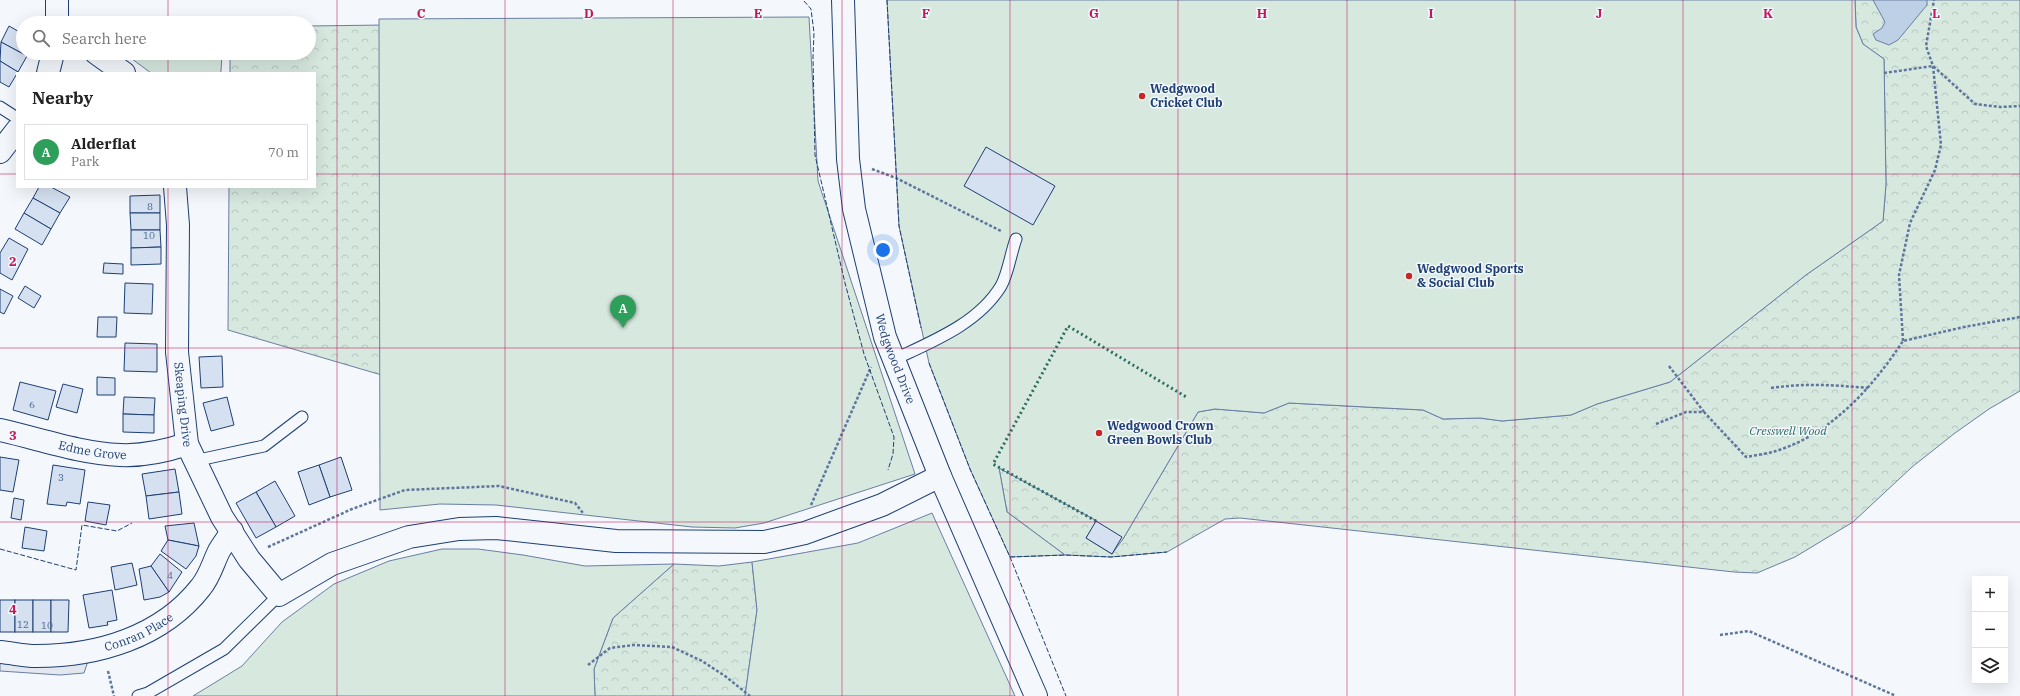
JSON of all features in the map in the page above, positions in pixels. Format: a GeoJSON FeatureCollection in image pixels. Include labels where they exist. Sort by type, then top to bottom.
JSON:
{"type":"FeatureCollection","features":[{"type":"Feature","properties":{"kind":"street"},"geometry":{"type":"LineString","coordinates":[[57,0],[57,16]]}},
{"type":"Feature","properties":{"kind":"street","name":"Wedgwood Drive"},"geometry":{"type":"LineString","coordinates":[[843,0],[848,159],[854,209],[884,337],[940,476],[1036,696]]}},
{"type":"Feature","properties":{"kind":"street"},"geometry":{"type":"LineString","coordinates":[[48,72],[51,60]]}},
{"type":"Feature","properties":{"kind":"street"},"geometry":{"type":"LineString","coordinates":[[106,60],[123,72]]}},
{"type":"Feature","properties":{"kind":"street"},"geometry":{"type":"LineString","coordinates":[[0,152],[16,131]]}},
{"type":"Feature","properties":{"kind":"street","name":"Skeaping Drive"},"geometry":{"type":"LineString","coordinates":[[175,188],[178,225],[177,352],[190,453],[222,517],[248,556],[280,595]]}},
{"type":"Feature","properties":{"kind":"street","name":"Edme Grove"},"geometry":{"type":"LineString","coordinates":[[0,430],[56,445],[122,455],[165,451],[190,453]]}},
{"type":"Feature","properties":{"kind":"street"},"geometry":{"type":"LineString","coordinates":[[280,595],[332,564],[409,537],[459,529],[496,528],[616,541],[764,542],[798,534],[882,505],[940,476]]}},
{"type":"Feature","properties":{"kind":"street","name":"Conran Place"},"geometry":{"type":"LineString","coordinates":[[0,652],[35,656],[63,655],[91,651],[123,643],[149,632],[180,610],[202,586],[219,550],[232,531]]}},
{"type":"Feature","properties":{"kind":"lane"},"geometry":{"type":"LineString","coordinates":[[0,107],[16,117]]}},
{"type":"Feature","properties":{"kind":"lane"},"geometry":{"type":"LineString","coordinates":[[893,360],[946,335],[978,314],[1001,286],[1016,239]]}},
{"type":"Feature","properties":{"kind":"lane"},"geometry":{"type":"LineString","coordinates":[[190,453],[264,446],[302,417]]}},
{"type":"Feature","properties":{"kind":"lane"},"geometry":{"type":"LineString","coordinates":[[138,696],[148,693],[224,649],[280,595]]}},
{"type":"Feature","properties":{"kind":"path"},"geometry":{"type":"LineString","coordinates":[[1669,366],[1704,412],[1746,457],[1776,451],[1807,438],[1836,419],[1868,388],[1903,341],[1900,275],[1910,223],[1935,170],[1941,145],[1933,66],[1926,46],[1934,0]]}},
{"type":"Feature","properties":{"kind":"path"},"geometry":{"type":"LineString","coordinates":[[1884,73],[1933,66]]}},
{"type":"Feature","properties":{"kind":"path"},"geometry":{"type":"LineString","coordinates":[[1933,66],[1974,104],[2000,107],[2020,106]]}},
{"type":"Feature","properties":{"kind":"path"},"geometry":{"type":"LineString","coordinates":[[848,159],[896,178],[1016,239]]}},
{"type":"Feature","properties":{"kind":"path"},"geometry":{"type":"LineString","coordinates":[[1903,341],[1964,327],[2020,317]]}},
{"type":"Feature","properties":{"kind":"path"},"geometry":{"type":"LineString","coordinates":[[798,534],[884,337]]}},
{"type":"Feature","properties":{"kind":"path"},"geometry":{"type":"LineString","coordinates":[[1772,388],[1824,384],[1868,388]]}},
{"type":"Feature","properties":{"kind":"path"},"geometry":{"type":"LineString","coordinates":[[1656,424],[1686,412],[1704,412]]}},
{"type":"Feature","properties":{"kind":"path"},"geometry":{"type":"LineString","coordinates":[[248,556],[352,509],[405,490],[499,486],[575,503],[590,523],[590,538]]}},
{"type":"Feature","properties":{"kind":"path"},"geometry":{"type":"LineString","coordinates":[[1720,635],[1749,631],[1896,696]]}},
{"type":"Feature","properties":{"kind":"path"},"geometry":{"type":"LineString","coordinates":[[588,665],[610,648],[634,645],[672,648],[702,661],[725,676],[750,696]]}},
{"type":"Feature","properties":{"kind":"green space","name":"Wedgwood Sports & Social Club"},"geometry":{"type":"Polygon","coordinates":[[[887,0],[1855,0],[1856,27],[1863,44],[1884,59],[1886,184],[1883,221],[1806,275],[1670,382],[1597,404],[1571,415],[1502,421],[1480,418],[1443,419],[1423,410],[1289,403],[1264,413],[1215,409],[1198,412],[1123,539],[1112,554],[1086,538],[1097,521],[999,468],[1007,512],[1065,555],[1010,557],[970,469],[929,363],[899,226],[887,0]]]}},
{"type":"Feature","properties":{"kind":"green space","name":"Cresswell Wood"},"geometry":{"type":"Polygon","coordinates":[[[1855,0],[2020,0],[2020,391],[1989,409],[1955,433],[1912,467],[1853,522],[1795,557],[1757,573],[1734,572],[1240,518],[1225,519],[1167,552],[1111,557],[1065,555],[1007,512],[999,468],[1097,521],[1112,553],[1123,539],[1198,412],[1215,409],[1264,413],[1289,403],[1423,410],[1443,419],[1480,418],[1502,421],[1571,415],[1597,404],[1670,382],[1806,275],[1883,221],[1886,184],[1884,59],[1863,44],[1856,27],[1855,0]]]}},
{"type":"Feature","properties":{"kind":"green space"},"geometry":{"type":"Polygon","coordinates":[[[809,17],[818,181],[915,474],[764,523],[735,528],[692,527],[496,505],[440,504],[380,510],[379,19],[809,17]]]}},
{"type":"Feature","properties":{"kind":"green space"},"geometry":{"type":"Polygon","coordinates":[[[385,25],[385,376],[228,330],[229,188],[316,188],[316,72],[230,72],[230,60],[316,60],[316,26],[385,25]]]}},
{"type":"Feature","properties":{"kind":"green space"},"geometry":{"type":"Polygon","coordinates":[[[133,60],[222,60],[220,72],[150,72],[133,60]]]}},
{"type":"Feature","properties":{"kind":"green space"},"geometry":{"type":"Polygon","coordinates":[[[932,513],[1015,696],[745,696],[757,610],[752,562],[858,543],[932,513]]]}},
{"type":"Feature","properties":{"kind":"green space"},"geometry":{"type":"Polygon","coordinates":[[[442,549],[478,549],[585,566],[674,564],[613,618],[594,669],[595,696],[193,696],[242,666],[282,622],[334,584],[389,561],[442,549]]]}},
{"type":"Feature","properties":{"kind":"green space"},"geometry":{"type":"Polygon","coordinates":[[[752,562],[757,610],[745,696],[595,696],[594,669],[613,618],[674,564],[719,566],[752,562]]]}},
{"type":"Feature","properties":{"kind":"shaded area"},"geometry":{"type":"Polygon","coordinates":[[[0,661],[88,661],[84,673],[60,675],[0,671],[0,661]]]}},
{"type":"Feature","properties":{"kind":"water"},"geometry":{"type":"Polygon","coordinates":[[[1873,0],[1927,0],[1927,5],[1898,40],[1889,45],[1876,40],[1873,34],[1882,28],[1885,22],[1873,0]]]}},
{"type":"Feature","properties":{"kind":"building"},"geometry":{"type":"Polygon","coordinates":[[[9,26],[16,30],[16,50],[1,42],[9,26]]]}},
{"type":"Feature","properties":{"kind":"building"},"geometry":{"type":"Polygon","coordinates":[[[1,42],[16,50],[16,60],[25,60],[18,72],[0,61],[1,42]]]}},
{"type":"Feature","properties":{"kind":"building"},"geometry":{"type":"Polygon","coordinates":[[[0,61],[18,72],[16,72],[16,75],[9,87],[0,82],[0,61]]]}},
{"type":"Feature","properties":{"kind":"building"},"geometry":{"type":"Polygon","coordinates":[[[986,147],[1055,186],[1033,225],[964,186],[986,147]]]}},
{"type":"Feature","properties":{"kind":"building"},"geometry":{"type":"Polygon","coordinates":[[[38,188],[53,188],[70,197],[60,213],[33,198],[38,188]]]}},
{"type":"Feature","properties":{"kind":"building"},"geometry":{"type":"Polygon","coordinates":[[[160,195],[160,213],[130,213],[130,196],[160,195]]]}},
{"type":"Feature","properties":{"kind":"building"},"geometry":{"type":"Polygon","coordinates":[[[33,198],[60,213],[51,229],[24,213],[33,198]]]}},
{"type":"Feature","properties":{"kind":"building"},"geometry":{"type":"Polygon","coordinates":[[[24,213],[51,229],[42,245],[15,229],[24,213]]]}},
{"type":"Feature","properties":{"kind":"building"},"geometry":{"type":"Polygon","coordinates":[[[130,213],[160,213],[160,230],[131,230],[130,213]]]}},
{"type":"Feature","properties":{"kind":"building"},"geometry":{"type":"Polygon","coordinates":[[[131,230],[160,230],[161,247],[131,248],[131,230]]]}},
{"type":"Feature","properties":{"kind":"building"},"geometry":{"type":"Polygon","coordinates":[[[9,238],[28,249],[12,280],[0,273],[0,253],[9,238]]]}},
{"type":"Feature","properties":{"kind":"building"},"geometry":{"type":"Polygon","coordinates":[[[161,247],[161,264],[131,265],[131,248],[161,247]]]}},
{"type":"Feature","properties":{"kind":"building"},"geometry":{"type":"Polygon","coordinates":[[[104,263],[123,264],[123,274],[103,273],[104,263]]]}},
{"type":"Feature","properties":{"kind":"building"},"geometry":{"type":"Polygon","coordinates":[[[125,283],[153,284],[152,314],[124,313],[125,283]]]}},
{"type":"Feature","properties":{"kind":"building"},"geometry":{"type":"Polygon","coordinates":[[[25,286],[41,296],[34,308],[18,298],[25,286]]]}},
{"type":"Feature","properties":{"kind":"building"},"geometry":{"type":"Polygon","coordinates":[[[0,289],[13,296],[4,314],[0,312],[0,289]]]}},
{"type":"Feature","properties":{"kind":"building"},"geometry":{"type":"Polygon","coordinates":[[[98,317],[117,317],[116,337],[97,337],[98,317]]]}},
{"type":"Feature","properties":{"kind":"building"},"geometry":{"type":"Polygon","coordinates":[[[125,343],[157,344],[157,372],[124,371],[125,343]]]}},
{"type":"Feature","properties":{"kind":"building"},"geometry":{"type":"Polygon","coordinates":[[[222,356],[223,387],[201,388],[199,357],[222,356]]]}},
{"type":"Feature","properties":{"kind":"building"},"geometry":{"type":"Polygon","coordinates":[[[97,377],[115,378],[115,395],[97,395],[97,377]]]}},
{"type":"Feature","properties":{"kind":"building"},"geometry":{"type":"Polygon","coordinates":[[[20,382],[56,391],[48,420],[13,410],[20,382]]]}},
{"type":"Feature","properties":{"kind":"building"},"geometry":{"type":"Polygon","coordinates":[[[63,384],[83,389],[77,413],[56,407],[63,384]]]}},
{"type":"Feature","properties":{"kind":"building"},"geometry":{"type":"Polygon","coordinates":[[[124,397],[155,398],[154,415],[123,414],[124,397]]]}},
{"type":"Feature","properties":{"kind":"building"},"geometry":{"type":"Polygon","coordinates":[[[227,397],[234,425],[211,431],[203,403],[227,397]]]}},
{"type":"Feature","properties":{"kind":"building"},"geometry":{"type":"Polygon","coordinates":[[[123,414],[154,415],[154,433],[123,432],[123,414]]]}},
{"type":"Feature","properties":{"kind":"building"},"geometry":{"type":"Polygon","coordinates":[[[0,457],[19,460],[13,492],[0,490],[0,457]]]}},
{"type":"Feature","properties":{"kind":"building"},"geometry":{"type":"Polygon","coordinates":[[[341,457],[352,490],[330,497],[319,465],[341,457]]]}},
{"type":"Feature","properties":{"kind":"building"},"geometry":{"type":"Polygon","coordinates":[[[53,465],[85,470],[80,504],[67,502],[66,506],[47,504],[53,465]]]}},
{"type":"Feature","properties":{"kind":"building"},"geometry":{"type":"Polygon","coordinates":[[[319,465],[330,497],[309,505],[298,472],[319,465]]]}},
{"type":"Feature","properties":{"kind":"building"},"geometry":{"type":"Polygon","coordinates":[[[175,469],[179,492],[146,496],[142,474],[175,469]]]}},
{"type":"Feature","properties":{"kind":"building"},"geometry":{"type":"Polygon","coordinates":[[[275,481],[295,516],[276,527],[256,492],[275,481]]]}},
{"type":"Feature","properties":{"kind":"building"},"geometry":{"type":"Polygon","coordinates":[[[179,492],[182,514],[149,519],[146,496],[179,492]]]}},
{"type":"Feature","properties":{"kind":"building"},"geometry":{"type":"Polygon","coordinates":[[[256,492],[276,527],[256,538],[236,503],[256,492]]]}},
{"type":"Feature","properties":{"kind":"building"},"geometry":{"type":"Polygon","coordinates":[[[14,498],[24,500],[21,520],[11,518],[14,498]]]}},
{"type":"Feature","properties":{"kind":"building"},"geometry":{"type":"Polygon","coordinates":[[[88,502],[110,505],[106,525],[85,521],[88,502]]]}},
{"type":"Feature","properties":{"kind":"building"},"geometry":{"type":"Polygon","coordinates":[[[1096,521],[1122,537],[1112,554],[1086,538],[1096,521]]]}},
{"type":"Feature","properties":{"kind":"building"},"geometry":{"type":"Polygon","coordinates":[[[194,523],[199,546],[168,540],[165,526],[194,523]]]}},
{"type":"Feature","properties":{"kind":"building"},"geometry":{"type":"Polygon","coordinates":[[[25,527],[47,531],[44,551],[22,548],[25,527]]]}},
{"type":"Feature","properties":{"kind":"building"},"geometry":{"type":"Polygon","coordinates":[[[168,540],[199,546],[196,556],[186,569],[161,551],[168,540]]]}},
{"type":"Feature","properties":{"kind":"building"},"geometry":{"type":"Polygon","coordinates":[[[160,554],[182,572],[169,592],[151,566],[160,554]]]}},
{"type":"Feature","properties":{"kind":"building"},"geometry":{"type":"Polygon","coordinates":[[[132,563],[137,585],[115,590],[111,567],[132,563]]]}},
{"type":"Feature","properties":{"kind":"building"},"geometry":{"type":"Polygon","coordinates":[[[151,566],[169,592],[160,597],[144,600],[139,569],[151,566]]]}},
{"type":"Feature","properties":{"kind":"building"},"geometry":{"type":"Polygon","coordinates":[[[112,590],[117,620],[107,622],[108,625],[89,628],[83,595],[112,590]]]}},
{"type":"Feature","properties":{"kind":"building"},"geometry":{"type":"Polygon","coordinates":[[[0,600],[15,600],[15,632],[0,632],[0,600]]]}},
{"type":"Feature","properties":{"kind":"building"},"geometry":{"type":"Polygon","coordinates":[[[15,600],[33,600],[33,632],[15,632],[15,600]]]}},
{"type":"Feature","properties":{"kind":"building"},"geometry":{"type":"Polygon","coordinates":[[[33,600],[51,600],[51,632],[33,632],[33,600]]]}},
{"type":"Feature","properties":{"kind":"building"},"geometry":{"type":"Polygon","coordinates":[[[51,600],[69,600],[68,632],[51,632],[51,600]]]}},
{"type":"Feature","properties":{"kind":"hedge"},"geometry":{"type":"LineString","coordinates":[[1096,521],[993,464],[1068,326],[1188,398]]}},
{"type":"Feature","properties":{"kind":"fence"},"geometry":{"type":"LineString","coordinates":[[887,0],[899,226],[921,328]]}},
{"type":"Feature","properties":{"kind":"fence"},"geometry":{"type":"LineString","coordinates":[[804,1],[811,9],[814,33],[815,155],[845,283],[864,354],[894,437],[893,454],[888,470]]}},
{"type":"Feature","properties":{"kind":"fence"},"geometry":{"type":"LineString","coordinates":[[929,363],[970,469],[1010,557],[1066,696]]}},
{"type":"Feature","properties":{"kind":"fence"},"geometry":{"type":"LineString","coordinates":[[0,549],[76,570],[82,525],[117,531],[132,523]]}},
{"type":"Feature","properties":{"kind":"fence"},"geometry":{"type":"LineString","coordinates":[[1010,557],[1065,555],[1111,557],[1167,552]]}},
{"type":"Feature","properties":{"kind":"place","name":"Wedgwood Cricket Club"},"geometry":{"type":"Point","coordinates":[1142,96]}},
{"type":"Feature","properties":{"kind":"place","name":"Wedgwood Sports & Social Club"},"geometry":{"type":"Point","coordinates":[1409,276]}},
{"type":"Feature","properties":{"kind":"place","name":"Alderflat"},"geometry":{"type":"Point","coordinates":[623,328]}},
{"type":"Feature","properties":{"kind":"place","name":"Wedgwood Crown Green Bowls Club"},"geometry":{"type":"Point","coordinates":[1099,433]}}]}
